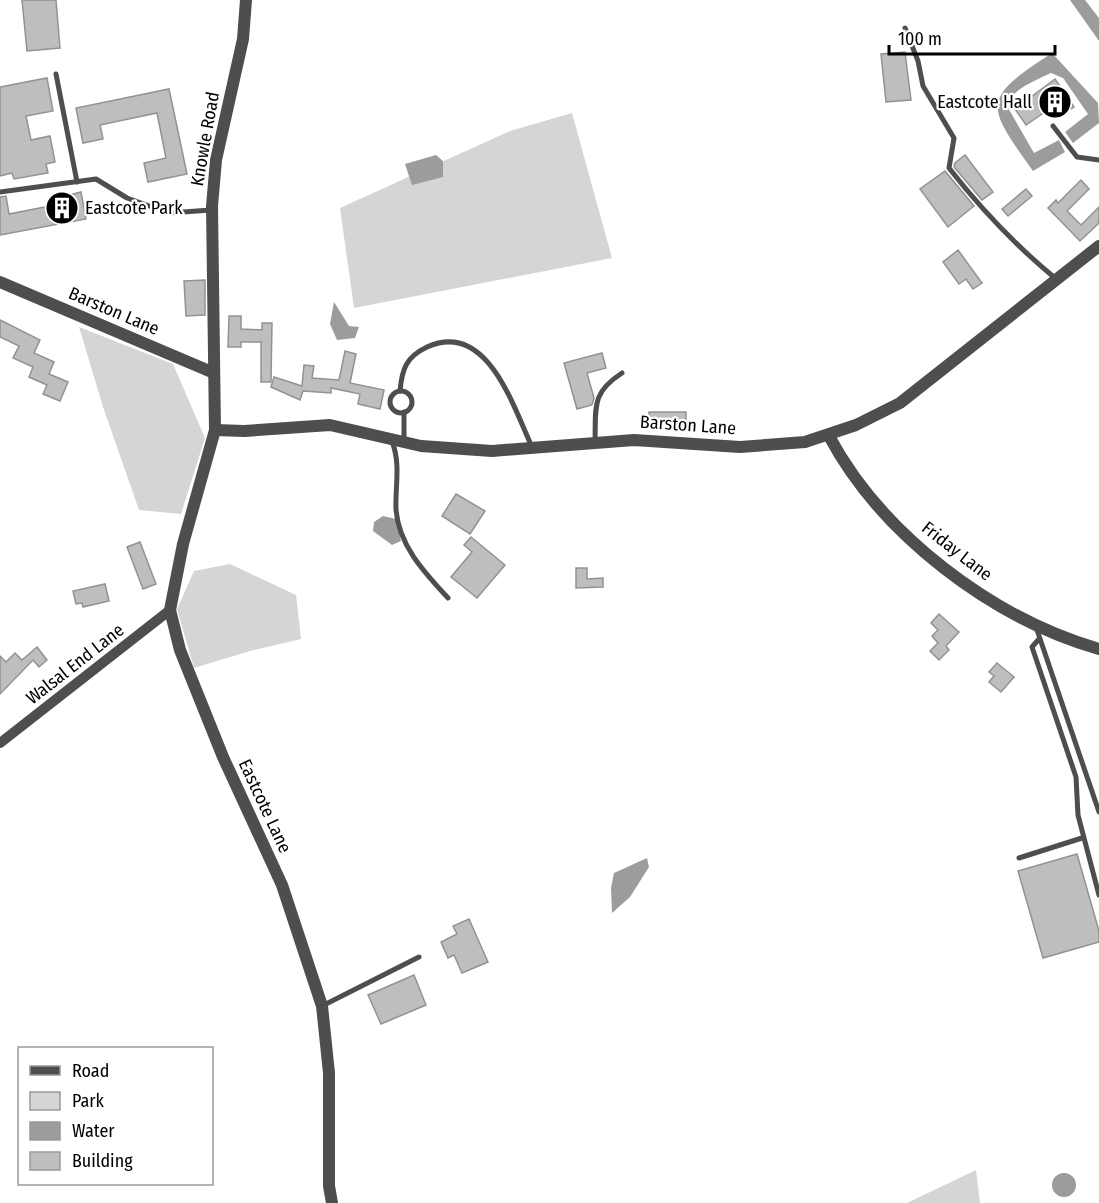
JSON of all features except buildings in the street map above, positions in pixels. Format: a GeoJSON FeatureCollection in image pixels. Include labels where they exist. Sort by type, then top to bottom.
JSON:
{"type":"FeatureCollection","features":[{"type":"Feature","properties":{"kind":"street","name":"Knowle Road"},"geometry":{"type":"LineString","coordinates":[[215,430],[212,210],[216,160],[243,39],[246,0]]}},
{"type":"Feature","properties":{"kind":"street","name":"Barston Lane"},"geometry":{"type":"LineString","coordinates":[[215,430],[244,432],[330,425],[404,442],[492,451],[634,440],[740,447],[785,444],[829,436],[900,403],[1099,246]]}},
{"type":"Feature","properties":{"kind":"street","name":"Barston Lane"},"geometry":{"type":"LineString","coordinates":[[0,282],[214,373]]}},
{"type":"Feature","properties":{"kind":"street","name":"Eastcote Lane"},"geometry":{"type":"LineString","coordinates":[[215,430],[183,544],[170,610],[180,650],[223,757],[282,885],[322,1006],[328,1050],[329,1186],[332,1203]]}},
{"type":"Feature","properties":{"kind":"street","name":"Friday Lane"},"geometry":{"type":"LineString","coordinates":[[829,436],[842,460],[867,495],[922,549],[1037,633],[1099,649]]}},
{"type":"Feature","properties":{"kind":"street","name":"Walsal End Lane"},"geometry":{"type":"LineString","coordinates":[[0,743],[170,610]]}},
{"type":"Feature","properties":{"kind":"lane"},"geometry":{"type":"LineString","coordinates":[[905,28],[918,61],[923,86],[954,138],[948,163],[949,168],[986,214],[1015,245],[1056,279]]}},
{"type":"Feature","properties":{"kind":"lane"},"geometry":{"type":"LineString","coordinates":[[56,74],[77,182]]}},
{"type":"Feature","properties":{"kind":"lane"},"geometry":{"type":"LineString","coordinates":[[1053,126],[1077,157],[1099,160]]}},
{"type":"Feature","properties":{"kind":"lane"},"geometry":{"type":"LineString","coordinates":[[0,192],[96,179],[127,198],[169,213],[212,210]]}},
{"type":"Feature","properties":{"kind":"lane"},"geometry":{"type":"LineString","coordinates":[[400,391],[402,371],[408,359],[426,348],[447,340],[461,343],[475,351],[498,376],[532,448]]}},
{"type":"Feature","properties":{"kind":"lane"},"geometry":{"type":"LineString","coordinates":[[595,442],[596,409],[600,392],[605,384],[622,373]]}},
{"type":"Feature","properties":{"kind":"lane"},"geometry":{"type":"LineString","coordinates":[[400,391],[407,393],[412,402],[410,409],[404,412],[394,410],[391,404],[394,394],[400,391]]}},
{"type":"Feature","properties":{"kind":"lane"},"geometry":{"type":"LineString","coordinates":[[404,412],[404,442]]}},
{"type":"Feature","properties":{"kind":"lane"},"geometry":{"type":"LineString","coordinates":[[391,439],[397,454],[396,510],[403,537],[420,567],[448,598]]}},
{"type":"Feature","properties":{"kind":"lane"},"geometry":{"type":"LineString","coordinates":[[1037,633],[1088,773],[1099,812]]}},
{"type":"Feature","properties":{"kind":"lane"},"geometry":{"type":"LineString","coordinates":[[1037,633],[1032,647],[1076,777],[1082,838],[1099,895]]}},
{"type":"Feature","properties":{"kind":"lane"},"geometry":{"type":"LineString","coordinates":[[1019,858],[1082,838]]}},
{"type":"Feature","properties":{"kind":"lane"},"geometry":{"type":"LineString","coordinates":[[322,1006],[419,957]]}},
{"type":"Feature","properties":{"kind":"green space"},"geometry":{"type":"Polygon","coordinates":[[[572,113],[612,258],[354,308],[340,208],[510,131],[572,113]]]}},
{"type":"Feature","properties":{"kind":"green space"},"geometry":{"type":"Polygon","coordinates":[[[79,327],[173,364],[205,438],[181,514],[139,510],[104,410],[79,327]]]}},
{"type":"Feature","properties":{"kind":"green space"},"geometry":{"type":"Polygon","coordinates":[[[230,564],[296,595],[301,639],[194,668],[177,609],[194,571],[230,564]]]}},
{"type":"Feature","properties":{"kind":"green space"},"geometry":{"type":"Polygon","coordinates":[[[976,1170],[980,1203],[907,1203],[976,1170]]]}},
{"type":"Feature","properties":{"kind":"water"},"geometry":{"type":"Polygon","coordinates":[[[1070,0],[1085,0],[1099,18],[1099,41],[1070,0]]]}},
{"type":"Feature","properties":{"kind":"water"},"geometry":{"type":"Polygon","coordinates":[[[1052,53],[1098,103],[1099,123],[1073,143],[1065,132],[1088,114],[1063,78],[1051,73],[1019,90],[1009,100],[1007,106],[1034,153],[1059,140],[1065,152],[1033,171],[1006,131],[999,116],[998,104],[1002,93],[1012,81],[1052,53]]]}},
{"type":"Feature","properties":{"kind":"water"},"geometry":{"type":"Polygon","coordinates":[[[436,155],[443,161],[443,177],[412,185],[405,164],[436,155]]]}},
{"type":"Feature","properties":{"kind":"water"},"geometry":{"type":"Polygon","coordinates":[[[334,302],[349,326],[359,327],[355,338],[337,340],[330,324],[334,302]]]}},
{"type":"Feature","properties":{"kind":"water"},"geometry":{"type":"Polygon","coordinates":[[[383,516],[396,519],[401,541],[392,545],[373,531],[374,522],[383,516]]]}},
{"type":"Feature","properties":{"kind":"water"},"geometry":{"type":"Polygon","coordinates":[[[647,858],[649,867],[630,897],[612,913],[611,888],[614,873],[647,858]]]}},
{"type":"Feature","properties":{"kind":"water"},"geometry":{"type":"Polygon","coordinates":[[[1064,1173],[1072,1177],[1076,1185],[1072,1193],[1064,1197],[1056,1193],[1052,1185],[1056,1177],[1064,1173]]]}},
{"type":"Feature","properties":{"kind":"place","name":"Eastcote Hall"},"geometry":{"type":"Point","coordinates":[1055,102]}},
{"type":"Feature","properties":{"kind":"place","name":"Eastcote Park"},"geometry":{"type":"Point","coordinates":[62,208]}}]}
